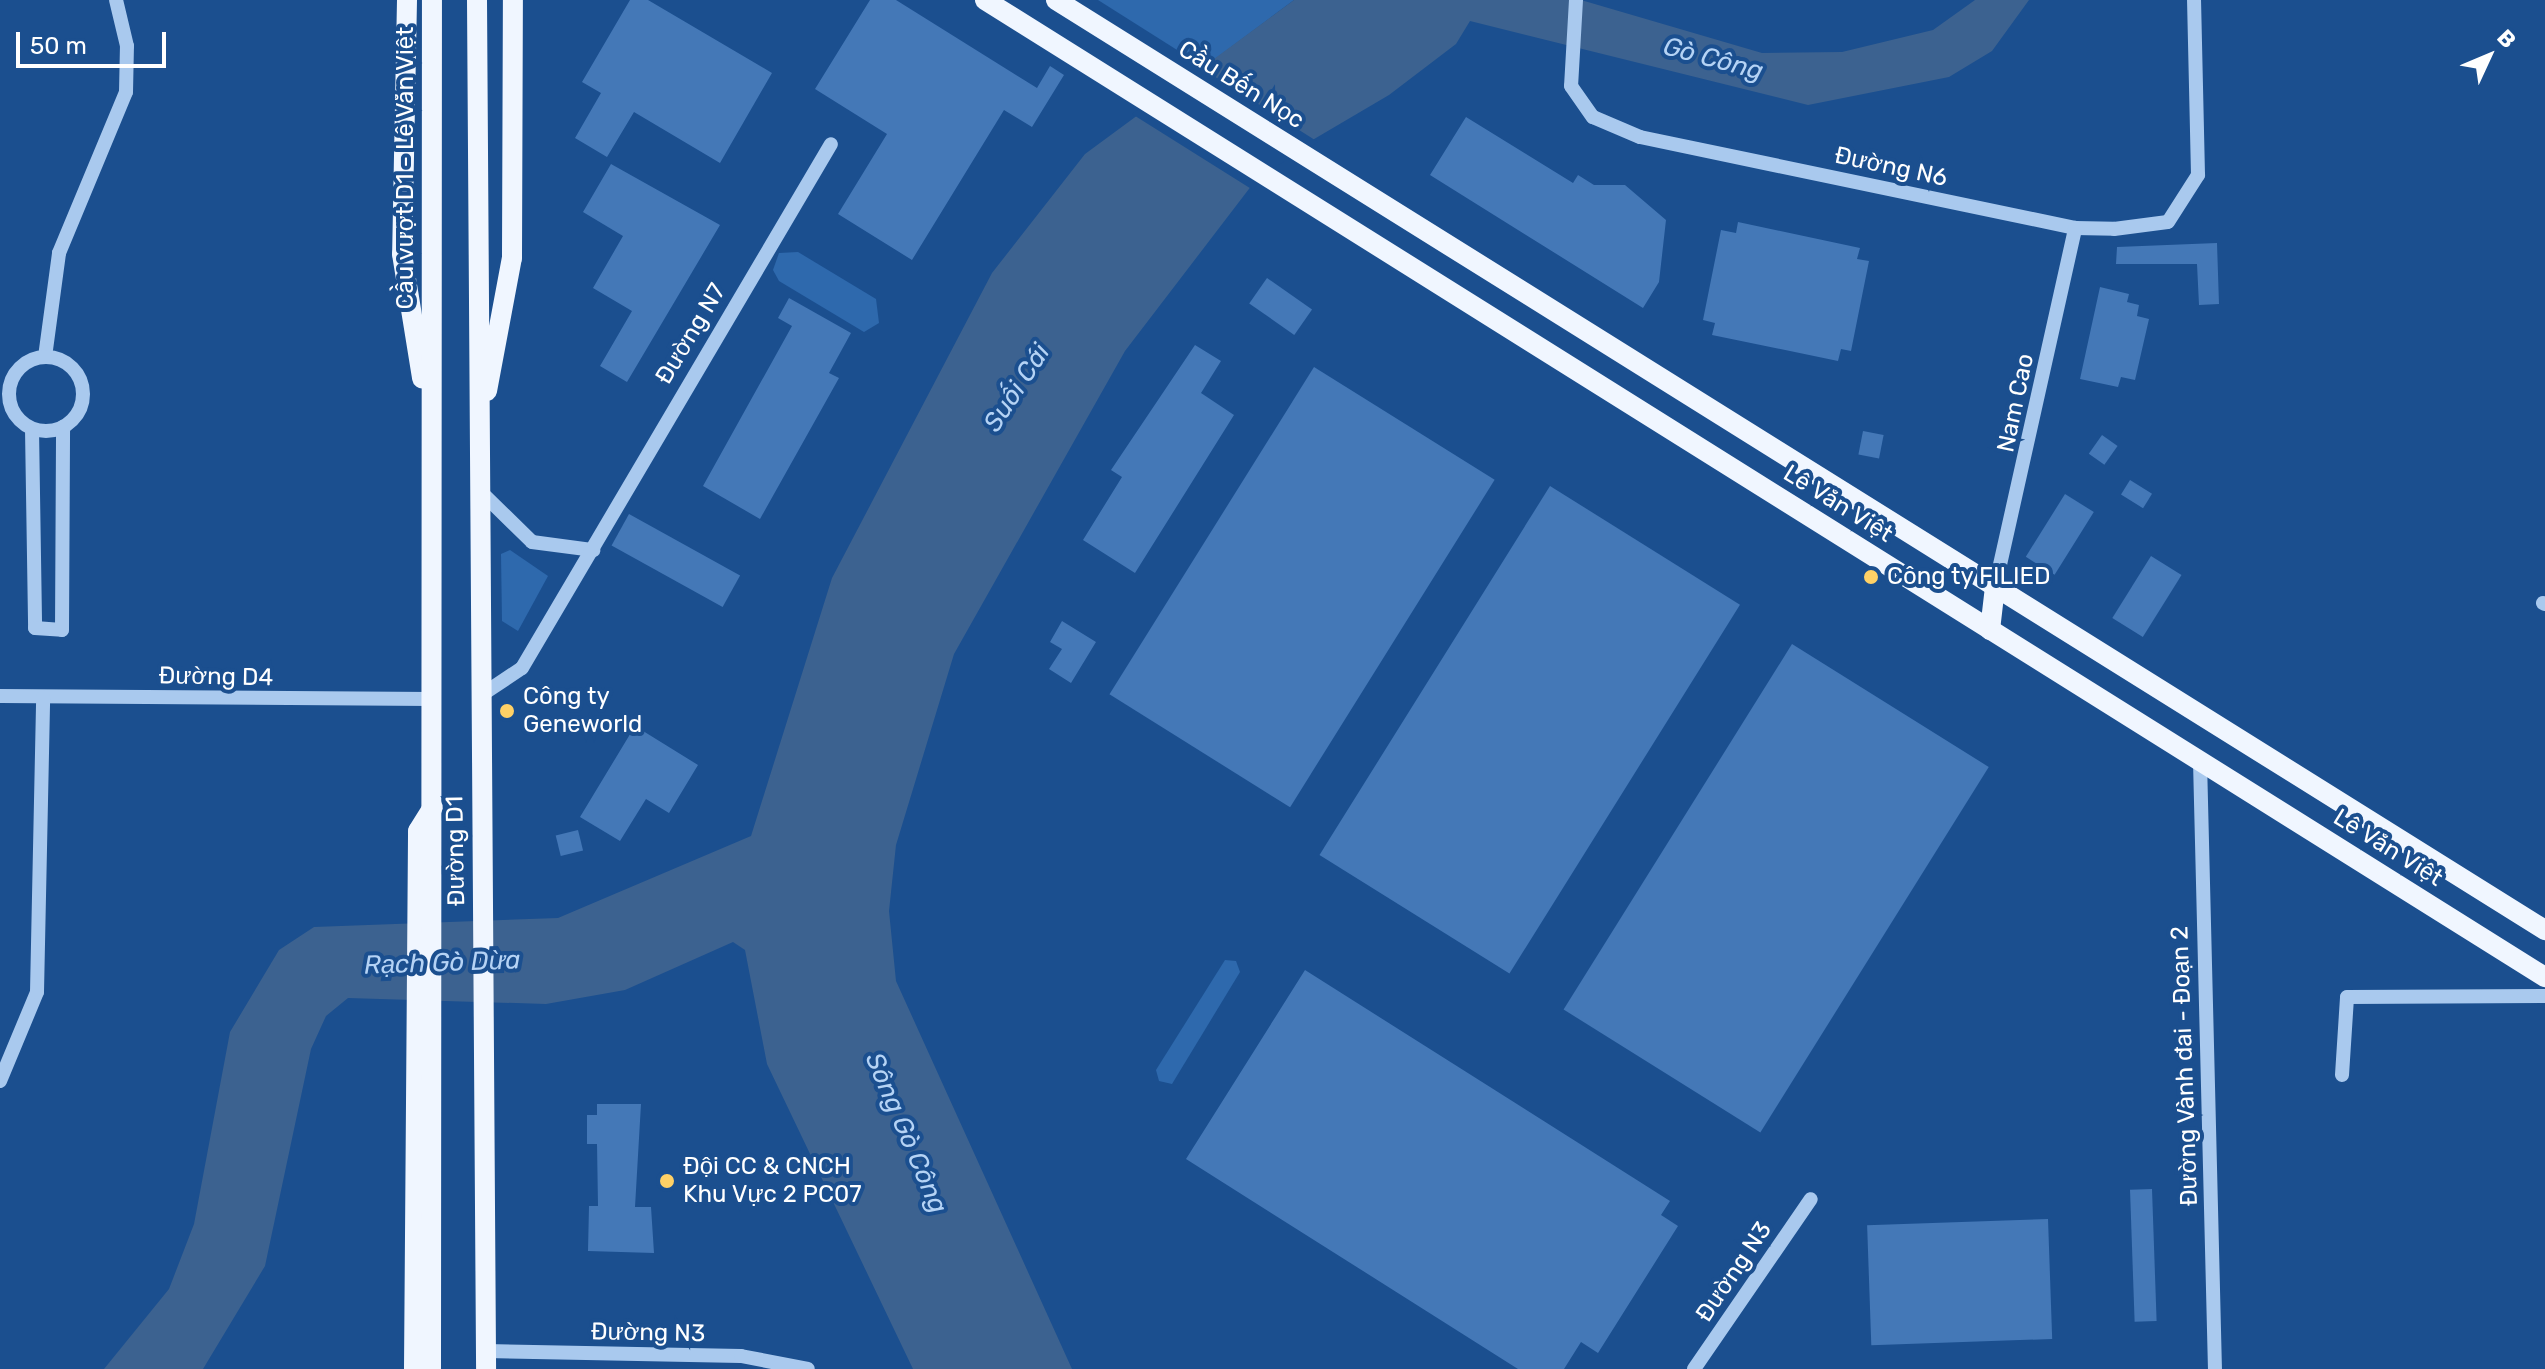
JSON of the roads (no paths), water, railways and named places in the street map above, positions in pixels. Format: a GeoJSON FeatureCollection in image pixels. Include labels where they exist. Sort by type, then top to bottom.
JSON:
{"type":"FeatureCollection","features":[{"type":"Feature","properties":{"kind":"main road"},"geometry":{"type":"LineString","coordinates":[[407,0],[402,254],[431,434]]}},
{"type":"Feature","properties":{"kind":"main road","name":"Cầu vượt D1 - Lê Văn Việt"},"geometry":{"type":"LineString","coordinates":[[432,0],[432,336]]}},
{"type":"Feature","properties":{"kind":"main road","name":"Đường D1"},"geometry":{"type":"LineString","coordinates":[[477,0],[486,1360]]}},
{"type":"Feature","properties":{"kind":"main road"},"geometry":{"type":"LineString","coordinates":[[480,431],[512,258],[513,0]]}},
{"type":"Feature","properties":{"kind":"main road","name":"Lê Văn Việt"},"geometry":{"type":"LineString","coordinates":[[985,0],[2545,977]]}},
{"type":"Feature","properties":{"kind":"main road","name":"Cầu Bến Nọc"},"geometry":{"type":"LineString","coordinates":[[1056,0],[1328,170]]}},
{"type":"Feature","properties":{"kind":"main road","name":"Lê Văn Việt"},"geometry":{"type":"LineString","coordinates":[[1328,170],[2545,930]]}},
{"type":"Feature","properties":{"kind":"main road","name":"Đường D1"},"geometry":{"type":"LineString","coordinates":[[414,1369],[424,1072],[426,857],[433,807],[432,336]]}},
{"type":"Feature","properties":{"kind":"main road"},"geometry":{"type":"LineString","coordinates":[[1990,630],[1995,587]]}},
{"type":"Feature","properties":{"kind":"main road","name":"Đường D1"},"geometry":{"type":"LineString","coordinates":[[424,1072],[431,1369]]}},
{"type":"Feature","properties":{"kind":"street"},"geometry":{"type":"LineString","coordinates":[[45,357],[59,253],[126,92],[127,46],[116,0]]}},
{"type":"Feature","properties":{"kind":"street","name":"Đường N6"},"geometry":{"type":"LineString","coordinates":[[1576,0],[1571,86],[1593,117],[1640,137],[2075,228],[2168,222],[2198,175],[2194,0]]}},
{"type":"Feature","properties":{"kind":"street","name":"Đường N7"},"geometry":{"type":"LineString","coordinates":[[480,696],[522,668],[831,144]]}},
{"type":"Feature","properties":{"kind":"street","name":"Nam Cao"},"geometry":{"type":"LineString","coordinates":[[1995,587],[2075,228]]}},
{"type":"Feature","properties":{"kind":"street"},"geometry":{"type":"LineString","coordinates":[[32,429],[35,628],[62,630],[63,427],[82,403],[81,382],[68,365],[45,357],[20,367],[4,396],[16,415],[32,429],[63,427]]}},
{"type":"Feature","properties":{"kind":"street"},"geometry":{"type":"LineString","coordinates":[[480,491],[532,542],[593,550]]}},
{"type":"Feature","properties":{"kind":"street","name":"Đường D4"},"geometry":{"type":"LineString","coordinates":[[0,696],[431,699]]}},
{"type":"Feature","properties":{"kind":"street"},"geometry":{"type":"LineString","coordinates":[[0,1081],[37,992],[43,697]]}},
{"type":"Feature","properties":{"kind":"street","name":"Đường Vành đai - Đoạn 2"},"geometry":{"type":"LineString","coordinates":[[2200,761],[2215,1369]]}},
{"type":"Feature","properties":{"kind":"street"},"geometry":{"type":"LineString","coordinates":[[2342,1075],[2347,997],[2545,996]]}},
{"type":"Feature","properties":{"kind":"street","name":"Đường N3"},"geometry":{"type":"LineString","coordinates":[[1694,1369],[1811,1199]]}},
{"type":"Feature","properties":{"kind":"street","name":"Đường N3"},"geometry":{"type":"LineString","coordinates":[[486,1360],[741,1356],[808,1369]]}},
{"type":"Feature","properties":{"kind":"water"},"geometry":{"type":"Polygon","coordinates":[[[1294,0],[1581,0],[1762,53],[1842,52],[1933,30],[1975,0],[2029,0],[1992,51],[1949,77],[1808,105],[1470,21],[1456,44],[1389,95],[1265,168],[1125,351],[954,654],[896,845],[889,911],[896,981],[1072,1369],[913,1369],[767,1064],[745,950],[733,942],[625,990],[546,1004],[348,998],[326,1016],[311,1049],[265,1266],[203,1369],[104,1369],[169,1289],[194,1224],[230,1032],[279,950],[314,927],[558,918],[751,836],[832,578],[992,273],[1085,154],[1294,0]]]}},
{"type":"Feature","properties":{"kind":"place","name":"Công ty FILIED"},"geometry":{"type":"Point","coordinates":[1871,577]}},
{"type":"Feature","properties":{"kind":"place","name":"Công ty Geneworld"},"geometry":{"type":"Point","coordinates":[507,711]}},
{"type":"Feature","properties":{"kind":"place","name":"Đội CC & CNCH Khu Vực 2 PC07"},"geometry":{"type":"Point","coordinates":[667,1181]}},
{"type":"Feature","properties":{"kind":"water label","name":"Gò Công"},"geometry":{"type":"Point","coordinates":[1713,59]}},
{"type":"Feature","properties":{"kind":"water label","name":"Suối Cái"},"geometry":{"type":"Point","coordinates":[1017,388]}},
{"type":"Feature","properties":{"kind":"water label","name":"Rạch Gò Dừa"},"geometry":{"type":"Point","coordinates":[442,963]}},
{"type":"Feature","properties":{"kind":"water label","name":"Sông Gò Công"},"geometry":{"type":"Point","coordinates":[906,1133]}}]}
